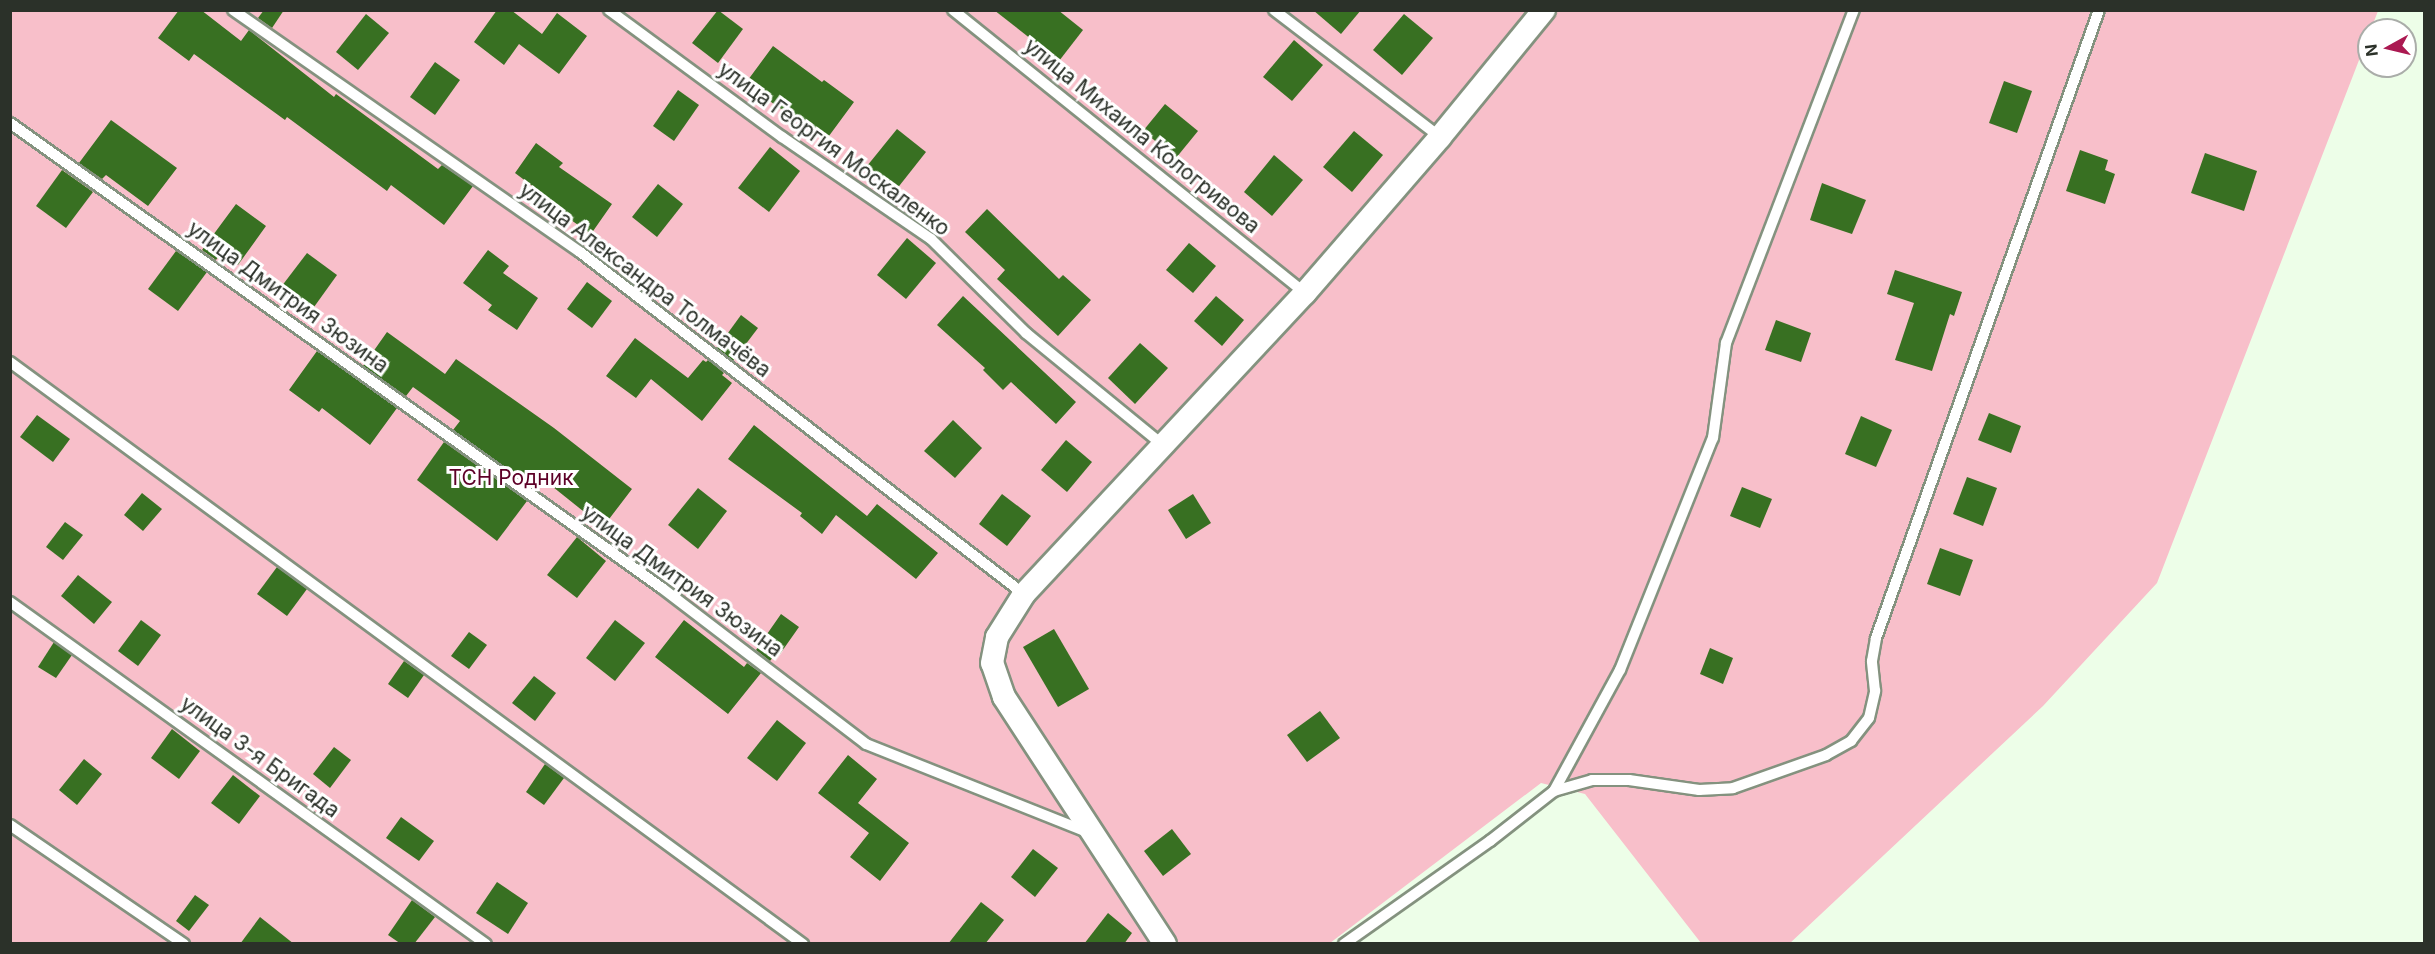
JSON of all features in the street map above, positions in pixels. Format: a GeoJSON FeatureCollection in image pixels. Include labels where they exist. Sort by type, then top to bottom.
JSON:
{"type":"FeatureCollection","features":[{"type":"Feature","properties":{"kind":"street"},"geometry":{"type":"LineString","coordinates":[[1165,944],[1004,697],[992,663],[997,637],[1024,594],[1305,293],[1440,137],[1544,10]]}},
{"type":"Feature","properties":{"kind":"lane","name":"улица Александра Толмачёва"},"geometry":{"type":"LineString","coordinates":[[233,10],[580,252],[1024,594]]}},
{"type":"Feature","properties":{"kind":"lane","name":"улица Георгия Москаленко"},"geometry":{"type":"LineString","coordinates":[[609,10],[782,138],[931,239],[1026,333],[1164,446]]}},
{"type":"Feature","properties":{"kind":"lane","name":"улица Михаила Кологривова"},"geometry":{"type":"LineString","coordinates":[[953,10],[1305,293]]}},
{"type":"Feature","properties":{"kind":"lane"},"geometry":{"type":"LineString","coordinates":[[1274,10],[1440,137]]}},
{"type":"Feature","properties":{"kind":"lane"},"geometry":{"type":"LineString","coordinates":[[1554,791],[1620,670],[1713,438],[1726,343],[1854,10]]}},
{"type":"Feature","properties":{"kind":"lane"},"geometry":{"type":"LineString","coordinates":[[1344,944],[1490,841],[1554,791],[1592,780],[1629,780],[1699,790],[1733,788],[1826,755],[1851,741],[1869,718],[1875,691],[1872,662],[1876,638],[2099,10]]}},
{"type":"Feature","properties":{"kind":"lane","name":"улица Дмитрия Зюзина"},"geometry":{"type":"LineString","coordinates":[[10,123],[662,588],[866,744],[1093,834]]}},
{"type":"Feature","properties":{"kind":"lane"},"geometry":{"type":"LineString","coordinates":[[10,362],[803,944]]}},
{"type":"Feature","properties":{"kind":"lane","name":"улица 3-я Бригада"},"geometry":{"type":"LineString","coordinates":[[10,602],[486,944]]}},
{"type":"Feature","properties":{"kind":"lane"},"geometry":{"type":"LineString","coordinates":[[10,825],[184,944]]}},
{"type":"Feature","properties":{"kind":"green space","name":"ТСН Родник"},"geometry":{"type":"Polygon","coordinates":[[[10,11],[2378,11],[2375,18],[2357,18],[2357,65],[2157,583],[2043,706],[1789,944],[1701,943],[1585,794],[1541,783],[1330,943],[11,943],[10,11]]]}},
{"type":"Feature","properties":{"kind":"building"},"geometry":{"type":"Polygon","coordinates":[[[179,10],[201,10],[241,41],[249,30],[334,97],[336,94],[438,169],[442,165],[473,186],[444,225],[391,185],[387,191],[287,117],[285,120],[194,54],[189,61],[158,38],[179,10]]]}},
{"type":"Feature","properties":{"kind":"building"},"geometry":{"type":"Polygon","coordinates":[[[264,10],[284,10],[272,28],[258,18],[264,10]]]}},
{"type":"Feature","properties":{"kind":"building"},"geometry":{"type":"Polygon","coordinates":[[[497,10],[511,10],[542,34],[557,13],[587,36],[559,74],[519,44],[504,65],[474,42],[497,10]]]}},
{"type":"Feature","properties":{"kind":"building"},"geometry":{"type":"Polygon","coordinates":[[[718,10],[743,29],[718,63],[692,43],[718,10]]]}},
{"type":"Feature","properties":{"kind":"building"},"geometry":{"type":"Polygon","coordinates":[[[994,10],[1058,10],[1083,30],[1059,61],[994,10]]]}},
{"type":"Feature","properties":{"kind":"building"},"geometry":{"type":"Polygon","coordinates":[[[1313,10],[1361,10],[1341,34],[1313,10]]]}},
{"type":"Feature","properties":{"kind":"building"},"geometry":{"type":"Polygon","coordinates":[[[366,14],[389,33],[358,70],[336,52],[366,14]]]}},
{"type":"Feature","properties":{"kind":"building"},"geometry":{"type":"Polygon","coordinates":[[[1404,14],[1433,38],[1402,75],[1373,50],[1404,14]]]}},
{"type":"Feature","properties":{"kind":"building"},"geometry":{"type":"Polygon","coordinates":[[[1294,40],[1323,65],[1292,101],[1263,77],[1294,40]]]}},
{"type":"Feature","properties":{"kind":"building"},"geometry":{"type":"Polygon","coordinates":[[[773,46],[854,102],[826,140],[745,84],[773,46]]]}},
{"type":"Feature","properties":{"kind":"building"},"geometry":{"type":"Polygon","coordinates":[[[435,62],[460,80],[435,115],[410,97],[435,62]]]}},
{"type":"Feature","properties":{"kind":"building"},"geometry":{"type":"Polygon","coordinates":[[[2004,81],[2032,91],[2017,133],[1989,123],[2004,81]]]}},
{"type":"Feature","properties":{"kind":"building"},"geometry":{"type":"Polygon","coordinates":[[[678,90],[699,105],[674,141],[653,126],[678,90]]]}},
{"type":"Feature","properties":{"kind":"building"},"geometry":{"type":"Polygon","coordinates":[[[1165,104],[1198,131],[1176,158],[1143,131],[1165,104]]]}},
{"type":"Feature","properties":{"kind":"building"},"geometry":{"type":"Polygon","coordinates":[[[111,120],[177,168],[148,206],[106,175],[102,179],[79,163],[111,120]]]}},
{"type":"Feature","properties":{"kind":"building"},"geometry":{"type":"Polygon","coordinates":[[[897,129],[926,152],[896,190],[867,166],[897,129]]]}},
{"type":"Feature","properties":{"kind":"building"},"geometry":{"type":"Polygon","coordinates":[[[1354,131],[1383,155],[1352,192],[1323,167],[1354,131]]]}},
{"type":"Feature","properties":{"kind":"building"},"geometry":{"type":"Polygon","coordinates":[[[536,143],[563,163],[559,167],[612,204],[591,234],[561,213],[563,209],[515,173],[536,143]]]}},
{"type":"Feature","properties":{"kind":"building"},"geometry":{"type":"Polygon","coordinates":[[[770,147],[800,171],[769,212],[738,188],[770,147]]]}},
{"type":"Feature","properties":{"kind":"building"},"geometry":{"type":"Polygon","coordinates":[[[2080,150],[2108,160],[2105,170],[2115,174],[2105,204],[2066,191],[2080,150]]]}},
{"type":"Feature","properties":{"kind":"building"},"geometry":{"type":"Polygon","coordinates":[[[2205,153],[2257,171],[2244,211],[2191,193],[2205,153]]]}},
{"type":"Feature","properties":{"kind":"building"},"geometry":{"type":"Polygon","coordinates":[[[1274,155],[1303,180],[1272,216],[1244,192],[1274,155]]]}},
{"type":"Feature","properties":{"kind":"building"},"geometry":{"type":"Polygon","coordinates":[[[62,170],[93,192],[66,228],[36,206],[62,170]]]}},
{"type":"Feature","properties":{"kind":"building"},"geometry":{"type":"Polygon","coordinates":[[[1822,183],[1866,200],[1852,234],[1810,220],[1822,183]]]}},
{"type":"Feature","properties":{"kind":"building"},"geometry":{"type":"Polygon","coordinates":[[[658,184],[683,204],[657,237],[632,217],[658,184]]]}},
{"type":"Feature","properties":{"kind":"building"},"geometry":{"type":"Polygon","coordinates":[[[236,204],[266,226],[238,265],[221,253],[216,260],[202,250],[236,204]]]}},
{"type":"Feature","properties":{"kind":"building"},"geometry":{"type":"Polygon","coordinates":[[[987,209],[1059,279],[1063,275],[1091,300],[1058,336],[997,279],[1005,270],[965,232],[987,209]]]}},
{"type":"Feature","properties":{"kind":"building"},"geometry":{"type":"Polygon","coordinates":[[[907,238],[936,263],[906,299],[877,275],[907,238]]]}},
{"type":"Feature","properties":{"kind":"building"},"geometry":{"type":"Polygon","coordinates":[[[1189,243],[1216,266],[1193,293],[1166,270],[1189,243]]]}},
{"type":"Feature","properties":{"kind":"building"},"geometry":{"type":"Polygon","coordinates":[[[488,250],[509,266],[503,273],[538,298],[517,330],[488,310],[492,305],[463,283],[488,250]]]}},
{"type":"Feature","properties":{"kind":"building"},"geometry":{"type":"Polygon","coordinates":[[[176,251],[207,272],[178,311],[148,289],[176,251]]]}},
{"type":"Feature","properties":{"kind":"building"},"geometry":{"type":"Polygon","coordinates":[[[307,253],[337,275],[309,314],[278,291],[307,253]]]}},
{"type":"Feature","properties":{"kind":"building"},"geometry":{"type":"Polygon","coordinates":[[[1895,270],[1962,292],[1954,316],[1950,314],[1932,371],[1895,360],[1914,303],[1887,294],[1895,270]]]}},
{"type":"Feature","properties":{"kind":"building"},"geometry":{"type":"Polygon","coordinates":[[[587,282],[612,301],[592,328],[567,309],[587,282]]]}},
{"type":"Feature","properties":{"kind":"building"},"geometry":{"type":"Polygon","coordinates":[[[963,296],[1076,402],[1056,424],[1011,382],[1003,390],[983,370],[985,368],[937,325],[963,296]]]}},
{"type":"Feature","properties":{"kind":"building"},"geometry":{"type":"Polygon","coordinates":[[[1216,296],[1244,320],[1222,346],[1194,321],[1216,296]]]}},
{"type":"Feature","properties":{"kind":"building"},"geometry":{"type":"Polygon","coordinates":[[[741,315],[758,328],[733,361],[717,348],[741,315]]]}},
{"type":"Feature","properties":{"kind":"building"},"geometry":{"type":"Polygon","coordinates":[[[1776,320],[1811,333],[1801,362],[1765,350],[1776,320]]]}},
{"type":"Feature","properties":{"kind":"building"},"geometry":{"type":"Polygon","coordinates":[[[387,332],[445,374],[456,359],[554,428],[632,489],[603,527],[543,479],[536,489],[453,430],[460,421],[413,387],[406,396],[363,366],[387,332]]]}},
{"type":"Feature","properties":{"kind":"building"},"geometry":{"type":"Polygon","coordinates":[[[635,338],[688,378],[703,360],[706,362],[708,360],[732,383],[702,421],[651,379],[636,398],[606,376],[635,338]]]}},
{"type":"Feature","properties":{"kind":"building"},"geometry":{"type":"Polygon","coordinates":[[[1140,343],[1168,368],[1135,404],[1108,378],[1140,343]]]}},
{"type":"Feature","properties":{"kind":"building"},"geometry":{"type":"Polygon","coordinates":[[[317,351],[397,408],[370,445],[322,408],[319,412],[289,390],[317,351]]]}},
{"type":"Feature","properties":{"kind":"building"},"geometry":{"type":"Polygon","coordinates":[[[1989,413],[2021,426],[2011,453],[1978,440],[1989,413]]]}},
{"type":"Feature","properties":{"kind":"building"},"geometry":{"type":"Polygon","coordinates":[[[37,415],[70,439],[53,462],[20,437],[37,415]]]}},
{"type":"Feature","properties":{"kind":"building"},"geometry":{"type":"Polygon","coordinates":[[[1861,416],[1892,430],[1876,467],[1845,454],[1861,416]]]}},
{"type":"Feature","properties":{"kind":"building"},"geometry":{"type":"Polygon","coordinates":[[[953,420],[982,448],[955,478],[924,451],[953,420]]]}},
{"type":"Feature","properties":{"kind":"building"},"geometry":{"type":"Polygon","coordinates":[[[754,425],[867,516],[877,504],[938,553],[916,579],[836,515],[822,534],[800,516],[802,513],[728,459],[754,425]]]}},
{"type":"Feature","properties":{"kind":"building"},"geometry":{"type":"Polygon","coordinates":[[[1066,440],[1092,462],[1067,492],[1041,470],[1066,440]]]}},
{"type":"Feature","properties":{"kind":"building"},"geometry":{"type":"Polygon","coordinates":[[[444,442],[527,501],[497,541],[417,480],[444,442]]]}},
{"type":"Feature","properties":{"kind":"building"},"geometry":{"type":"Polygon","coordinates":[[[1967,477],[1997,488],[1983,526],[1953,514],[1967,477]]]}},
{"type":"Feature","properties":{"kind":"building"},"geometry":{"type":"Polygon","coordinates":[[[1742,487],[1772,499],[1760,528],[1730,516],[1742,487]]]}},
{"type":"Feature","properties":{"kind":"building"},"geometry":{"type":"Polygon","coordinates":[[[698,488],[727,511],[698,549],[668,525],[698,488]]]}},
{"type":"Feature","properties":{"kind":"building"},"geometry":{"type":"Polygon","coordinates":[[[142,493],[162,509],[143,531],[124,515],[142,493]]]}},
{"type":"Feature","properties":{"kind":"building"},"geometry":{"type":"Polygon","coordinates":[[[1002,494],[1031,516],[1007,546],[979,524],[1002,494]]]}},
{"type":"Feature","properties":{"kind":"building"},"geometry":{"type":"Polygon","coordinates":[[[1193,494],[1211,523],[1186,539],[1168,510],[1193,494]]]}},
{"type":"Feature","properties":{"kind":"building"},"geometry":{"type":"Polygon","coordinates":[[[65,522],[83,535],[63,560],[46,547],[65,522]]]}},
{"type":"Feature","properties":{"kind":"building"},"geometry":{"type":"Polygon","coordinates":[[[577,537],[606,561],[577,598],[547,575],[577,537]]]}},
{"type":"Feature","properties":{"kind":"building"},"geometry":{"type":"Polygon","coordinates":[[[1940,548],[1973,560],[1960,596],[1927,584],[1940,548]]]}},
{"type":"Feature","properties":{"kind":"building"},"geometry":{"type":"Polygon","coordinates":[[[277,567],[307,589],[287,616],[257,594],[277,567]]]}},
{"type":"Feature","properties":{"kind":"building"},"geometry":{"type":"Polygon","coordinates":[[[78,575],[112,602],[94,624],[61,596],[78,575]]]}},
{"type":"Feature","properties":{"kind":"building"},"geometry":{"type":"Polygon","coordinates":[[[781,614],[799,627],[780,654],[777,652],[770,661],[756,650],[781,614]]]}},
{"type":"Feature","properties":{"kind":"building"},"geometry":{"type":"Polygon","coordinates":[[[141,620],[161,635],[138,666],[118,651],[141,620]]]}},
{"type":"Feature","properties":{"kind":"building"},"geometry":{"type":"Polygon","coordinates":[[[615,620],[645,643],[615,681],[586,658],[615,620]]]}},
{"type":"Feature","properties":{"kind":"building"},"geometry":{"type":"Polygon","coordinates":[[[684,620],[744,667],[747,663],[761,673],[728,714],[655,657],[684,620]]]}},
{"type":"Feature","properties":{"kind":"building"},"geometry":{"type":"Polygon","coordinates":[[[1054,629],[1089,689],[1058,707],[1023,647],[1054,629]]]}},
{"type":"Feature","properties":{"kind":"building"},"geometry":{"type":"Polygon","coordinates":[[[469,632],[487,645],[469,669],[451,656],[469,632]]]}},
{"type":"Feature","properties":{"kind":"building"},"geometry":{"type":"Polygon","coordinates":[[[54,642],[72,655],[56,678],[38,667],[54,642]]]}},
{"type":"Feature","properties":{"kind":"building"},"geometry":{"type":"Polygon","coordinates":[[[1710,648],[1733,658],[1723,684],[1700,674],[1710,648]]]}},
{"type":"Feature","properties":{"kind":"building"},"geometry":{"type":"Polygon","coordinates":[[[404,661],[424,675],[408,698],[388,684],[404,661]]]}},
{"type":"Feature","properties":{"kind":"building"},"geometry":{"type":"Polygon","coordinates":[[[534,676],[556,693],[535,721],[512,703],[534,676]]]}},
{"type":"Feature","properties":{"kind":"building"},"geometry":{"type":"Polygon","coordinates":[[[1320,711],[1340,738],[1307,762],[1287,735],[1320,711]]]}},
{"type":"Feature","properties":{"kind":"building"},"geometry":{"type":"Polygon","coordinates":[[[777,720],[806,743],[777,781],[747,758],[777,720]]]}},
{"type":"Feature","properties":{"kind":"building"},"geometry":{"type":"Polygon","coordinates":[[[172,729],[200,751],[179,779],[151,758],[172,729]]]}},
{"type":"Feature","properties":{"kind":"building"},"geometry":{"type":"Polygon","coordinates":[[[334,747],[351,760],[330,788],[313,774],[334,747]]]}},
{"type":"Feature","properties":{"kind":"building"},"geometry":{"type":"Polygon","coordinates":[[[848,755],[877,779],[858,803],[909,843],[880,881],[850,857],[869,833],[818,793],[848,755]]]}},
{"type":"Feature","properties":{"kind":"building"},"geometry":{"type":"Polygon","coordinates":[[[84,759],[102,774],[77,805],[59,790],[84,759]]]}},
{"type":"Feature","properties":{"kind":"building"},"geometry":{"type":"Polygon","coordinates":[[[545,764],[564,778],[544,805],[526,792],[545,764]]]}},
{"type":"Feature","properties":{"kind":"building"},"geometry":{"type":"Polygon","coordinates":[[[233,775],[260,796],[239,824],[211,803],[233,775]]]}},
{"type":"Feature","properties":{"kind":"building"},"geometry":{"type":"Polygon","coordinates":[[[401,817],[434,841],[419,861],[386,838],[401,817]]]}},
{"type":"Feature","properties":{"kind":"building"},"geometry":{"type":"Polygon","coordinates":[[[1172,829],[1191,854],[1163,876],[1144,851],[1172,829]]]}},
{"type":"Feature","properties":{"kind":"building"},"geometry":{"type":"Polygon","coordinates":[[[1033,849],[1058,868],[1035,897],[1011,877],[1033,849]]]}},
{"type":"Feature","properties":{"kind":"building"},"geometry":{"type":"Polygon","coordinates":[[[497,882],[528,903],[508,934],[476,913],[497,882]]]}},
{"type":"Feature","properties":{"kind":"building"},"geometry":{"type":"Polygon","coordinates":[[[195,895],[209,905],[189,931],[176,921],[195,895]]]}},
{"type":"Feature","properties":{"kind":"building"},"geometry":{"type":"Polygon","coordinates":[[[412,900],[435,917],[414,944],[401,944],[388,935],[412,900]]]}},
{"type":"Feature","properties":{"kind":"building"},"geometry":{"type":"Polygon","coordinates":[[[981,902],[1004,920],[985,944],[948,944],[981,902]]]}},
{"type":"Feature","properties":{"kind":"building"},"geometry":{"type":"Polygon","coordinates":[[[1108,913],[1132,933],[1124,944],[1084,944],[1108,913]]]}},
{"type":"Feature","properties":{"kind":"building"},"geometry":{"type":"Polygon","coordinates":[[[260,917],[294,944],[240,944],[260,917]]]}}]}
